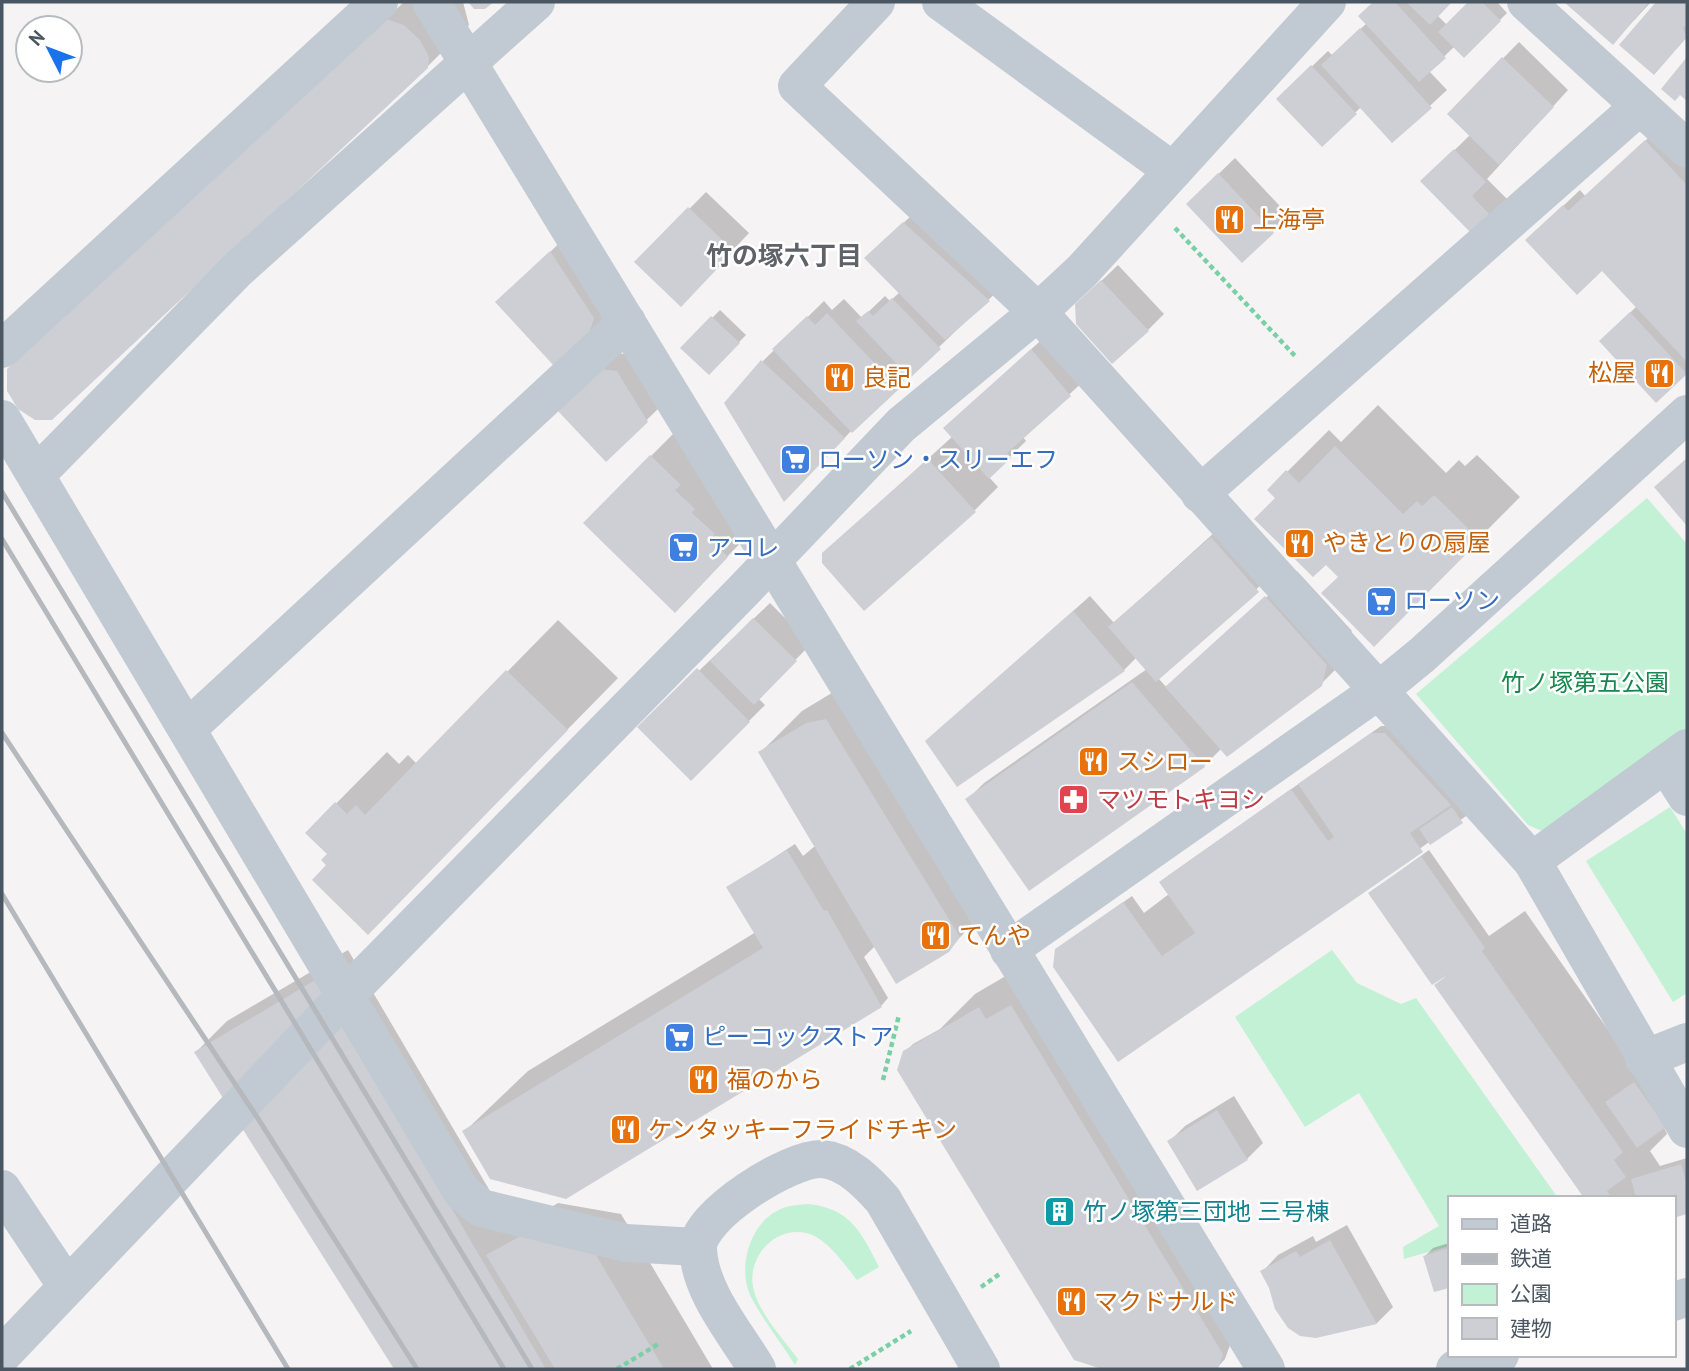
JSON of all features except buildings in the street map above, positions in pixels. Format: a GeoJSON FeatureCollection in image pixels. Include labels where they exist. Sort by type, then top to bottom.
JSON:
{"type":"FeatureCollection","features":[{"type":"Feature","properties":{"kind":"street"},"geometry":{"type":"LineString","coordinates":[[2,349],[379,2]]}},
{"type":"Feature","properties":{"kind":"street"},"geometry":{"type":"LineString","coordinates":[[431,2],[1266,1369]]}},
{"type":"Feature","properties":{"kind":"street"},"geometry":{"type":"LineString","coordinates":[[36,475],[238,269],[536,2]]}},
{"type":"Feature","properties":{"kind":"street"},"geometry":{"type":"LineString","coordinates":[[876,2],[797,86],[1038,312],[1532,861],[1644,1059],[1687,1129]]}},
{"type":"Feature","properties":{"kind":"street"},"geometry":{"type":"LineString","coordinates":[[941,2],[1173,170]]}},
{"type":"Feature","properties":{"kind":"street"},"geometry":{"type":"LineString","coordinates":[[2,1355],[346,995],[771,562],[901,425],[1038,312],[1082,271],[1327,2]]}},
{"type":"Feature","properties":{"kind":"street"},"geometry":{"type":"LineString","coordinates":[[1526,2],[1687,149]]}},
{"type":"Feature","properties":{"kind":"street"},"geometry":{"type":"LineString","coordinates":[[1200,494],[1640,106]]}},
{"type":"Feature","properties":{"kind":"street"},"geometry":{"type":"LineString","coordinates":[[187,729],[627,323]]}},
{"type":"Feature","properties":{"kind":"street"},"geometry":{"type":"LineString","coordinates":[[1009,950],[1378,691],[1422,655],[1687,414]]}},
{"type":"Feature","properties":{"kind":"street"},"geometry":{"type":"LineString","coordinates":[[2,419],[462,1192],[481,1208],[626,1243],[697,1247]]}},
{"type":"Feature","properties":{"kind":"street"},"geometry":{"type":"LineString","coordinates":[[1532,861],[1677,756],[1687,797]]}},
{"type":"Feature","properties":{"kind":"street"},"geometry":{"type":"LineString","coordinates":[[1644,1059],[1687,1042]]}},
{"type":"Feature","properties":{"kind":"street"},"geometry":{"type":"LineString","coordinates":[[757,1369],[712,1295],[697,1247],[707,1224],[726,1206],[786,1169],[804,1161],[823,1159],[846,1167],[867,1181],[883,1200],[981,1369]]}},
{"type":"Feature","properties":{"kind":"street"},"geometry":{"type":"LineString","coordinates":[[2,1189],[66,1285]]}},
{"type":"Feature","properties":{"kind":"street"},"geometry":{"type":"LineString","coordinates":[[1455,1369],[1494,1357]]}},
{"type":"Feature","properties":{"kind":"path"},"geometry":{"type":"LineString","coordinates":[[1147,200],[1324,386]]}},
{"type":"Feature","properties":{"kind":"path"},"geometry":{"type":"LineString","coordinates":[[883,1080],[899,1015]]}},
{"type":"Feature","properties":{"kind":"path"},"geometry":{"type":"LineString","coordinates":[[617,1369],[660,1343]]}},
{"type":"Feature","properties":{"kind":"green space","name":"竹ノ塚第五公園"},"geometry":{"type":"Polygon","coordinates":[[[1647,498],[1687,544],[1687,733],[1551,835],[1528,825],[1416,694],[1647,498]]]}},
{"type":"Feature","properties":{"kind":"green space"},"geometry":{"type":"Polygon","coordinates":[[[1670,807],[1687,834],[1687,993],[1673,1002],[1586,861],[1670,807]]]}},
{"type":"Feature","properties":{"kind":"green space"},"geometry":{"type":"Polygon","coordinates":[[[1332,950],[1357,983],[1401,1004],[1416,998],[1557,1196],[1448,1196],[1448,1246],[1404,1259],[1403,1247],[1439,1226],[1359,1093],[1305,1127],[1235,1017],[1332,950]]]}},
{"type":"Feature","properties":{"kind":"green space"},"geometry":{"type":"Polygon","coordinates":[[[808,1204],[834,1211],[853,1224],[867,1243],[879,1267],[857,1280],[828,1246],[806,1233],[783,1235],[764,1248],[754,1268],[754,1291],[767,1318],[798,1359],[795,1365],[751,1297],[745,1274],[746,1261],[753,1237],[767,1218],[785,1208],[808,1204]]]}},
{"type":"Feature","properties":{"kind":"railway"},"geometry":{"type":"LineString","coordinates":[[2,492],[532,1369]]}},
{"type":"Feature","properties":{"kind":"railway"},"geometry":{"type":"LineString","coordinates":[[2,539],[504,1369]]}},
{"type":"Feature","properties":{"kind":"railway"},"geometry":{"type":"LineString","coordinates":[[2,733],[257,1117],[417,1369]]}},
{"type":"Feature","properties":{"kind":"railway"},"geometry":{"type":"LineString","coordinates":[[2,894],[288,1369]]}},
{"type":"Feature","properties":{"kind":"place","name":"上海亭"},"geometry":{"type":"Point","coordinates":[1230,220]}},
{"type":"Feature","properties":{"kind":"place","name":"松屋"},"geometry":{"type":"Point","coordinates":[1659,373]}},
{"type":"Feature","properties":{"kind":"place","name":"良記"},"geometry":{"type":"Point","coordinates":[840,378]}},
{"type":"Feature","properties":{"kind":"place","name":"ローソン・スリーエフ"},"geometry":{"type":"Point","coordinates":[795,460]}},
{"type":"Feature","properties":{"kind":"place","name":"やきとりの扇屋"},"geometry":{"type":"Point","coordinates":[1300,543]}},
{"type":"Feature","properties":{"kind":"place","name":"アコレ"},"geometry":{"type":"Point","coordinates":[684,548]}},
{"type":"Feature","properties":{"kind":"place","name":"ローソン"},"geometry":{"type":"Point","coordinates":[1381,601]}},
{"type":"Feature","properties":{"kind":"place","name":"スシロー"},"geometry":{"type":"Point","coordinates":[1094,762]}},
{"type":"Feature","properties":{"kind":"place","name":"マツモトキヨシ"},"geometry":{"type":"Point","coordinates":[1074,800]}},
{"type":"Feature","properties":{"kind":"place","name":"てんや"},"geometry":{"type":"Point","coordinates":[936,936]}},
{"type":"Feature","properties":{"kind":"place","name":"ピーコックストア"},"geometry":{"type":"Point","coordinates":[679,1037]}},
{"type":"Feature","properties":{"kind":"place","name":"福のから"},"geometry":{"type":"Point","coordinates":[704,1080]}},
{"type":"Feature","properties":{"kind":"place","name":"ケンタッキーフライドチキン"},"geometry":{"type":"Point","coordinates":[625,1130]}},
{"type":"Feature","properties":{"kind":"place","name":"竹ノ塚第三団地 三号棟"},"geometry":{"type":"Point","coordinates":[1060,1212]}},
{"type":"Feature","properties":{"kind":"place","name":"マクドナルド"},"geometry":{"type":"Point","coordinates":[1071,1302]}},
{"type":"Feature","properties":{"kind":"district","name":"竹の塚六丁目"},"geometry":{"type":"Point","coordinates":[784,256]}}]}
